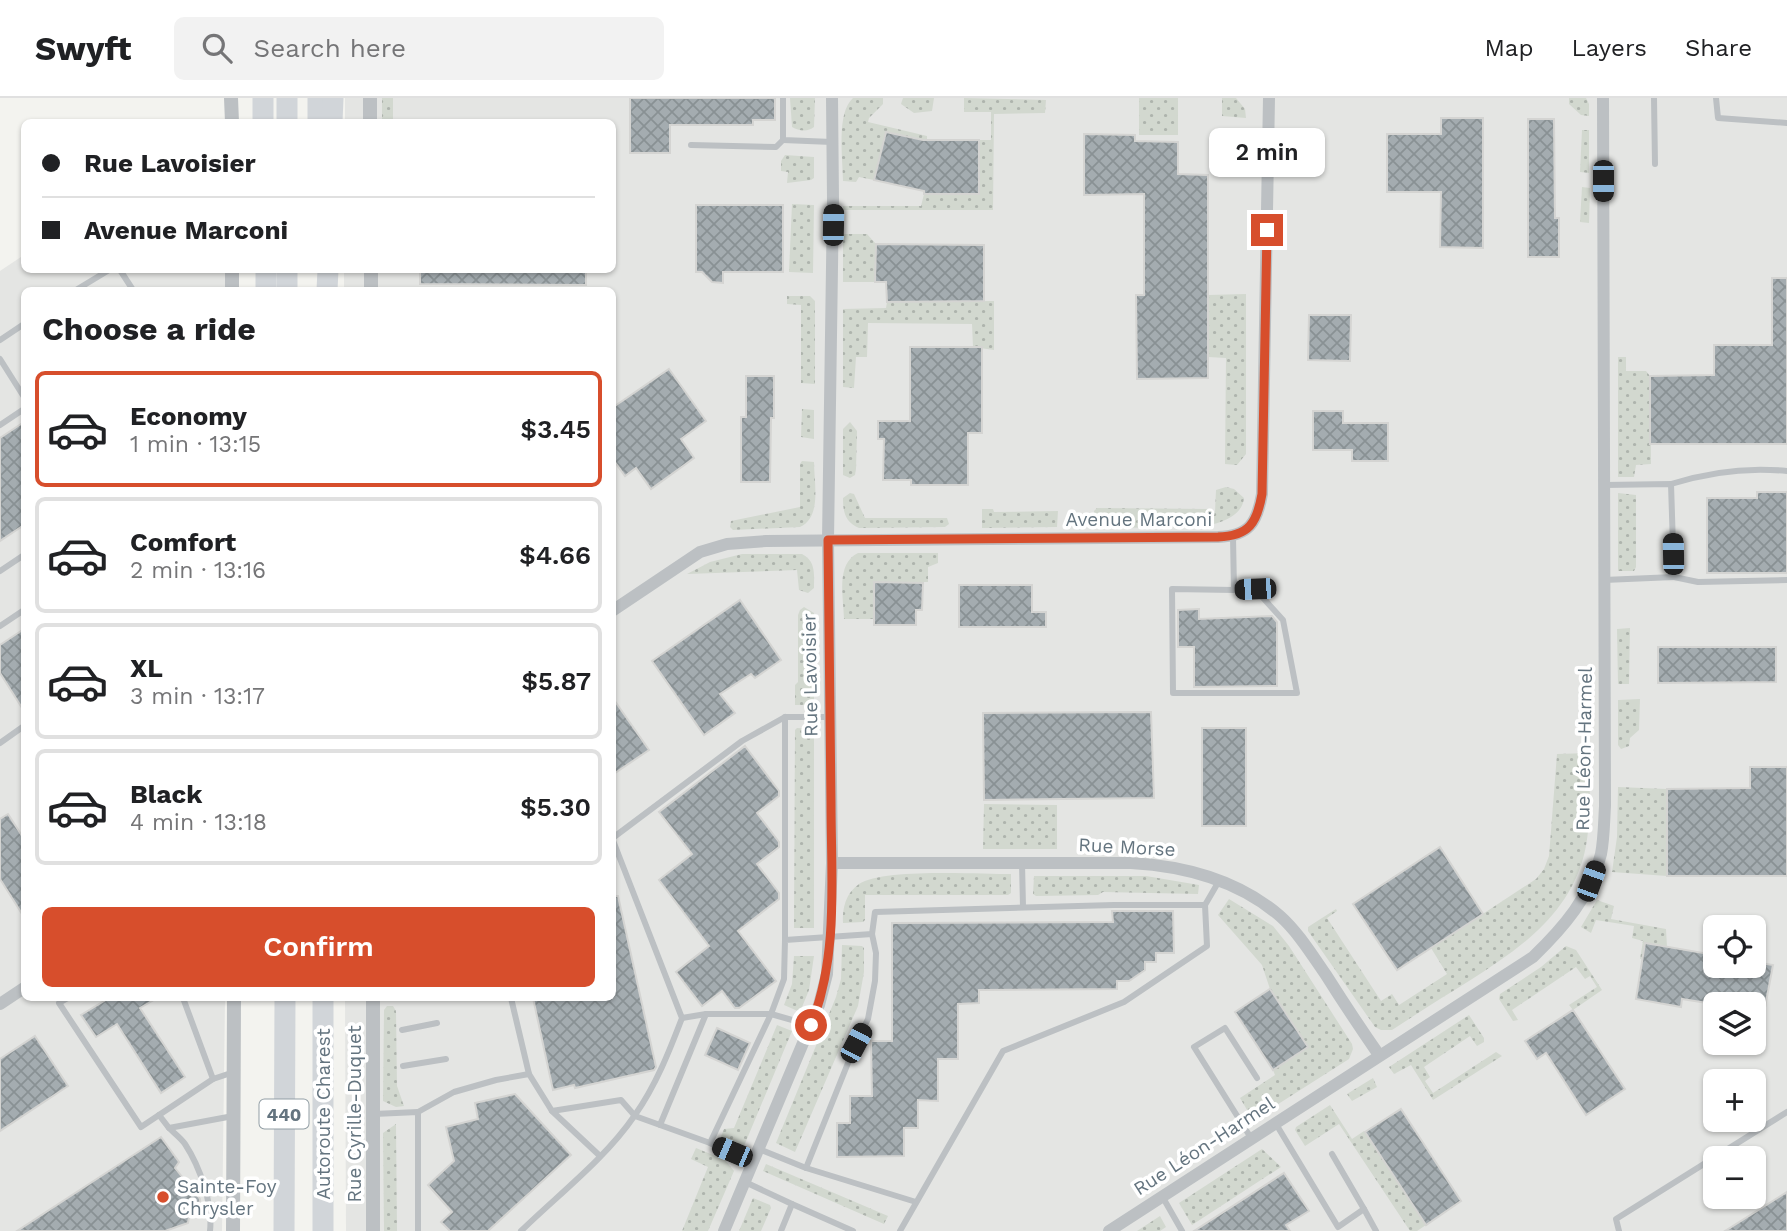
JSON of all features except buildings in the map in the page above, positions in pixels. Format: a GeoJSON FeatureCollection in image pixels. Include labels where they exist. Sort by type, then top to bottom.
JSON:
{"type":"FeatureCollection","features":[{"type":"Feature","properties":{"kind":"highway"},"geometry":{"type":"LineString","coordinates":[[263,98],[263,119]]}},
{"type":"Feature","properties":{"kind":"highway"},"geometry":{"type":"LineString","coordinates":[[287,98],[287,119]]}},
{"type":"Feature","properties":{"kind":"highway"},"geometry":{"type":"LineString","coordinates":[[318,98],[318,119]]}},
{"type":"Feature","properties":{"kind":"highway"},"geometry":{"type":"LineString","coordinates":[[332,119],[333,98]]}},
{"type":"Feature","properties":{"kind":"highway","name":"Autoroute Charest"},"geometry":{"type":"LineString","coordinates":[[284,1231],[285,1001]]}},
{"type":"Feature","properties":{"kind":"highway","name":"Autoroute Charest"},"geometry":{"type":"LineString","coordinates":[[323,1001],[323,1231]]}},
{"type":"Feature","properties":{"kind":"street"},"geometry":{"type":"LineString","coordinates":[[232,98],[232,119]]}},
{"type":"Feature","properties":{"kind":"street"},"geometry":{"type":"LineString","coordinates":[[370,98],[370,119]]}},
{"type":"Feature","properties":{"kind":"street","name":"Rue Lavoisier"},"geometry":{"type":"LineString","coordinates":[[724,1231],[811,1025],[827,974],[832,863],[828,540],[832,98]]}},
{"type":"Feature","properties":{"kind":"street","name":"Avenue Marconi"},"geometry":{"type":"LineString","coordinates":[[616,608],[700,552],[727,544],[828,540],[1233,537],[1253,524],[1259,514],[1262,494],[1269,98]]}},
{"type":"Feature","properties":{"kind":"street","name":"Rue Léon-Harmel"},"geometry":{"type":"LineString","coordinates":[[1109,1231],[1533,957],[1559,932],[1591,881],[1601,854],[1605,806],[1602,98]]}},
{"type":"Feature","properties":{"kind":"street","name":"Rue Morse"},"geometry":{"type":"LineString","coordinates":[[832,863],[1131,863],[1168,865],[1219,881],[1241,889],[1280,916],[1309,950],[1379,1055]]}},
{"type":"Feature","properties":{"kind":"street"},"geometry":{"type":"LineString","coordinates":[[0,1004],[21,990]]}},
{"type":"Feature","properties":{"kind":"street"},"geometry":{"type":"LineString","coordinates":[[233,1231],[234,1001]]}},
{"type":"Feature","properties":{"kind":"street","name":"Rue Cyrille-Duquet"},"geometry":{"type":"LineString","coordinates":[[373,1231],[376,1001]]}},
{"type":"Feature","properties":{"kind":"lane"},"geometry":{"type":"LineString","coordinates":[[691,145],[776,148],[783,140],[783,98]]}},
{"type":"Feature","properties":{"kind":"lane"},"geometry":{"type":"LineString","coordinates":[[1654,98],[1655,164]]}},
{"type":"Feature","properties":{"kind":"lane"},"geometry":{"type":"LineString","coordinates":[[1716,98],[1718,118],[1787,123]]}},
{"type":"Feature","properties":{"kind":"lane"},"geometry":{"type":"LineString","coordinates":[[783,140],[832,142]]}},
{"type":"Feature","properties":{"kind":"lane"},"geometry":{"type":"LineString","coordinates":[[81,287],[104,273]]}},
{"type":"Feature","properties":{"kind":"lane"},"geometry":{"type":"LineString","coordinates":[[0,340],[21,326]]}},
{"type":"Feature","properties":{"kind":"lane"},"geometry":{"type":"LineString","coordinates":[[0,359],[21,392]]}},
{"type":"Feature","properties":{"kind":"lane"},"geometry":{"type":"LineString","coordinates":[[0,425],[21,411]]}},
{"type":"Feature","properties":{"kind":"lane"},"geometry":{"type":"LineString","coordinates":[[1604,485],[1671,484],[1699,475],[1764,469],[1787,471]]}},
{"type":"Feature","properties":{"kind":"lane"},"geometry":{"type":"LineString","coordinates":[[1671,484],[1674,577]]}},
{"type":"Feature","properties":{"kind":"lane"},"geometry":{"type":"LineString","coordinates":[[1233,537],[1234,590]]}},
{"type":"Feature","properties":{"kind":"lane"},"geometry":{"type":"LineString","coordinates":[[0,571],[21,557]]}},
{"type":"Feature","properties":{"kind":"lane"},"geometry":{"type":"LineString","coordinates":[[1604,580],[1674,577],[1698,582],[1787,580]]}},
{"type":"Feature","properties":{"kind":"lane"},"geometry":{"type":"LineString","coordinates":[[1172,589],[1234,590],[1255,589],[1283,620],[1297,692],[1173,694],[1172,589]]}},
{"type":"Feature","properties":{"kind":"lane"},"geometry":{"type":"LineString","coordinates":[[0,626],[21,612]]}},
{"type":"Feature","properties":{"kind":"lane"},"geometry":{"type":"LineString","coordinates":[[710,1143],[771,1014],[784,979],[785,717]]}},
{"type":"Feature","properties":{"kind":"lane"},"geometry":{"type":"LineString","coordinates":[[616,835],[741,741],[785,717],[830,717]]}},
{"type":"Feature","properties":{"kind":"lane"},"geometry":{"type":"LineString","coordinates":[[0,743],[21,728]]}},
{"type":"Feature","properties":{"kind":"lane"},"geometry":{"type":"LineString","coordinates":[[521,1231],[600,1156],[635,1116],[662,1071],[682,1018],[616,845]]}},
{"type":"Feature","properties":{"kind":"lane"},"geometry":{"type":"LineString","coordinates":[[1022,863],[1023,908]]}},
{"type":"Feature","properties":{"kind":"lane"},"geometry":{"type":"LineString","coordinates":[[900,1231],[1003,1051],[1124,1002],[1207,946],[1205,905],[1219,881]]}},
{"type":"Feature","properties":{"kind":"lane"},"geometry":{"type":"LineString","coordinates":[[806,1168],[868,1019],[875,981],[876,953],[872,934],[875,912],[1205,905]]}},
{"type":"Feature","properties":{"kind":"lane"},"geometry":{"type":"LineString","coordinates":[[785,940],[872,934]]}},
{"type":"Feature","properties":{"kind":"lane"},"geometry":{"type":"LineString","coordinates":[[58,1001],[141,1127],[213,1079],[234,1072]]}},
{"type":"Feature","properties":{"kind":"lane"},"geometry":{"type":"LineString","coordinates":[[184,1001],[213,1079]]}},
{"type":"Feature","properties":{"kind":"lane"},"geometry":{"type":"LineString","coordinates":[[512,1001],[529,1074],[552,1111],[600,1156]]}},
{"type":"Feature","properties":{"kind":"lane"},"geometry":{"type":"LineString","coordinates":[[682,1018],[706,1014],[771,1014],[811,1025]]}},
{"type":"Feature","properties":{"kind":"lane"},"geometry":{"type":"LineString","coordinates":[[660,1125],[706,1014]]}},
{"type":"Feature","properties":{"kind":"lane"},"geometry":{"type":"LineString","coordinates":[[402,1030],[437,1023]]}},
{"type":"Feature","properties":{"kind":"lane"},"geometry":{"type":"LineString","coordinates":[[1251,1138],[1194,1047],[1225,1028],[1257,1078]]}},
{"type":"Feature","properties":{"kind":"lane"},"geometry":{"type":"LineString","coordinates":[[403,1066],[446,1059]]}},
{"type":"Feature","properties":{"kind":"lane"},"geometry":{"type":"LineString","coordinates":[[373,1114],[418,1112],[454,1092],[529,1074]]}},
{"type":"Feature","properties":{"kind":"lane"},"geometry":{"type":"LineString","coordinates":[[552,1111],[621,1100],[635,1116],[710,1143],[752,1164]]}},
{"type":"Feature","properties":{"kind":"lane"},"geometry":{"type":"LineString","coordinates":[[418,1112],[418,1231]]}},
{"type":"Feature","properties":{"kind":"lane"},"geometry":{"type":"LineString","coordinates":[[1619,1231],[1616,1219],[1787,1112]]}},
{"type":"Feature","properties":{"kind":"lane"},"geometry":{"type":"LineString","coordinates":[[159,1115],[185,1142],[195,1164],[204,1187],[211,1222],[209,1231]]}},
{"type":"Feature","properties":{"kind":"lane"},"geometry":{"type":"LineString","coordinates":[[169,1128],[233,1116]]}},
{"type":"Feature","properties":{"kind":"lane"},"geometry":{"type":"LineString","coordinates":[[1275,1123],[1338,1227],[1364,1209]]}},
{"type":"Feature","properties":{"kind":"lane"},"geometry":{"type":"LineString","coordinates":[[759,1149],[806,1168],[916,1202]]}},
{"type":"Feature","properties":{"kind":"lane"},"geometry":{"type":"LineString","coordinates":[[1332,1154],[1376,1231]]}},
{"type":"Feature","properties":{"kind":"lane"},"geometry":{"type":"LineString","coordinates":[[745,1182],[853,1231]]}},
{"type":"Feature","properties":{"kind":"lane"},"geometry":{"type":"LineString","coordinates":[[1162,1196],[1182,1231]]}},
{"type":"Feature","properties":{"kind":"lane"},"geometry":{"type":"LineString","coordinates":[[780,1231],[792,1204]]}},
{"type":"Feature","properties":{"kind":"shaded area"},"geometry":{"type":"Polygon","coordinates":[[[345,98],[1787,98],[1787,1231],[346,1231],[345,1001],[616,1001],[616,287],[344,287],[344,273],[616,273],[616,119],[345,119],[345,98]]]}},
{"type":"Feature","properties":{"kind":"shaded area"},"geometry":{"type":"Polygon","coordinates":[[[382,98],[393,98],[393,119],[382,119],[382,98]]]}},
{"type":"Feature","properties":{"kind":"shaded area"},"geometry":{"type":"Polygon","coordinates":[[[790,98],[815,98],[814,127],[803,130],[792,127],[790,98]]]}},
{"type":"Feature","properties":{"kind":"shaded area"},"geometry":{"type":"Polygon","coordinates":[[[853,98],[883,98],[883,104],[868,122],[927,136],[927,140],[886,132],[874,180],[859,177],[856,182],[843,181],[842,125],[844,114],[853,98]]]}},
{"type":"Feature","properties":{"kind":"shaded area"},"geometry":{"type":"Polygon","coordinates":[[[903,98],[934,98],[932,111],[914,113],[901,104],[903,98]]]}},
{"type":"Feature","properties":{"kind":"shaded area"},"geometry":{"type":"Polygon","coordinates":[[[964,98],[1046,100],[1045,113],[994,114],[993,210],[843,210],[843,206],[921,206],[924,194],[978,194],[979,140],[991,140],[991,112],[964,112],[964,98]]]}},
{"type":"Feature","properties":{"kind":"shaded area"},"geometry":{"type":"Polygon","coordinates":[[[1139,98],[1178,98],[1178,135],[1139,135],[1139,98]]]}},
{"type":"Feature","properties":{"kind":"shaded area"},"geometry":{"type":"Polygon","coordinates":[[[1222,98],[1236,98],[1245,109],[1246,118],[1222,116],[1222,98]]]}},
{"type":"Feature","properties":{"kind":"shaded area"},"geometry":{"type":"Polygon","coordinates":[[[1569,98],[1586,98],[1589,116],[1581,115],[1569,104],[1569,98]]]}},
{"type":"Feature","properties":{"kind":"shaded area"},"geometry":{"type":"Polygon","coordinates":[[[1582,130],[1589,130],[1589,173],[1580,172],[1582,130]]]}},
{"type":"Feature","properties":{"kind":"shaded area"},"geometry":{"type":"Polygon","coordinates":[[[785,155],[814,157],[814,178],[787,183],[788,172],[781,171],[781,161],[785,155]]]}},
{"type":"Feature","properties":{"kind":"shaded area"},"geometry":{"type":"Polygon","coordinates":[[[1582,187],[1590,188],[1589,223],[1580,222],[1582,187]]]}},
{"type":"Feature","properties":{"kind":"shaded area"},"geometry":{"type":"Polygon","coordinates":[[[792,204],[814,205],[813,273],[789,272],[792,204]]]}},
{"type":"Feature","properties":{"kind":"shaded area"},"geometry":{"type":"Polygon","coordinates":[[[843,234],[867,234],[876,244],[875,282],[843,282],[843,234]]]}},
{"type":"Feature","properties":{"kind":"shaded area"},"geometry":{"type":"Polygon","coordinates":[[[21,257],[21,273],[233,273],[233,287],[21,287],[21,1001],[225,1001],[222,1231],[0,1231],[0,271],[21,257]]]}},
{"type":"Feature","properties":{"kind":"shaded area"},"geometry":{"type":"Polygon","coordinates":[[[1246,294],[1246,454],[1237,465],[1225,464],[1226,358],[1208,357],[1208,295],[1246,294]]]}},
{"type":"Feature","properties":{"kind":"shaded area"},"geometry":{"type":"Polygon","coordinates":[[[787,296],[810,296],[815,301],[815,384],[801,383],[801,305],[787,304],[787,296]]]}},
{"type":"Feature","properties":{"kind":"shaded area"},"geometry":{"type":"Polygon","coordinates":[[[994,301],[994,350],[973,347],[972,324],[868,323],[867,357],[856,357],[854,388],[843,387],[843,309],[886,308],[887,302],[994,301]]]}},
{"type":"Feature","properties":{"kind":"shaded area"},"geometry":{"type":"Polygon","coordinates":[[[1618,357],[1626,357],[1626,371],[1646,371],[1650,376],[1651,464],[1636,465],[1634,477],[1618,477],[1618,357]]]}},
{"type":"Feature","properties":{"kind":"shaded area"},"geometry":{"type":"Polygon","coordinates":[[[802,409],[814,410],[814,439],[801,437],[802,409]]]}},
{"type":"Feature","properties":{"kind":"shaded area"},"geometry":{"type":"Polygon","coordinates":[[[850,422],[857,431],[856,469],[855,475],[850,478],[843,475],[843,429],[850,422]]]}},
{"type":"Feature","properties":{"kind":"shaded area"},"geometry":{"type":"Polygon","coordinates":[[[802,461],[814,462],[814,508],[807,522],[800,527],[733,530],[730,527],[731,521],[800,507],[802,461]]]}},
{"type":"Feature","properties":{"kind":"shaded area"},"geometry":{"type":"Polygon","coordinates":[[[1226,487],[1234,489],[1244,498],[1242,505],[1234,515],[1214,524],[1200,527],[1093,528],[1094,511],[1097,508],[1210,509],[1215,512],[1216,490],[1226,487]]]}},
{"type":"Feature","properties":{"kind":"shaded area"},"geometry":{"type":"Polygon","coordinates":[[[850,493],[854,494],[865,518],[947,518],[949,524],[945,527],[859,528],[848,520],[844,512],[843,498],[850,493]]]}},
{"type":"Feature","properties":{"kind":"shaded area"},"geometry":{"type":"Polygon","coordinates":[[[1618,493],[1636,495],[1634,571],[1618,571],[1618,493]]]}},
{"type":"Feature","properties":{"kind":"shaded area"},"geometry":{"type":"Polygon","coordinates":[[[982,509],[993,509],[994,512],[1058,511],[1057,527],[982,528],[982,509]]]}},
{"type":"Feature","properties":{"kind":"shaded area"},"geometry":{"type":"Polygon","coordinates":[[[858,553],[938,553],[938,563],[928,567],[928,582],[875,582],[874,619],[844,619],[843,573],[851,558],[858,553]]]}},
{"type":"Feature","properties":{"kind":"shaded area"},"geometry":{"type":"Polygon","coordinates":[[[742,554],[802,554],[812,564],[814,588],[808,593],[799,590],[797,570],[687,574],[710,562],[742,554]]]}},
{"type":"Feature","properties":{"kind":"shaded area"},"geometry":{"type":"Polygon","coordinates":[[[804,607],[814,613],[814,705],[795,705],[795,685],[798,682],[798,615],[804,607]]]}},
{"type":"Feature","properties":{"kind":"shaded area"},"geometry":{"type":"Polygon","coordinates":[[[1630,628],[1629,684],[1618,684],[1617,629],[1630,628]]]}},
{"type":"Feature","properties":{"kind":"shaded area"},"geometry":{"type":"Polygon","coordinates":[[[1640,699],[1639,730],[1630,738],[1629,746],[1621,749],[1618,745],[1618,700],[1640,699]]]}},
{"type":"Feature","properties":{"kind":"shaded area"},"geometry":{"type":"Polygon","coordinates":[[[797,728],[814,729],[814,928],[794,928],[797,728]]]}},
{"type":"Feature","properties":{"kind":"shaded area"},"geometry":{"type":"Polygon","coordinates":[[[1590,753],[1587,843],[1577,877],[1554,913],[1523,943],[1469,981],[1392,1030],[1375,1027],[1308,931],[1308,927],[1336,909],[1337,911],[1327,918],[1381,1001],[1392,994],[1399,1005],[1447,974],[1431,948],[1536,879],[1544,869],[1549,856],[1557,754],[1590,753]]]}},
{"type":"Feature","properties":{"kind":"shaded area"},"geometry":{"type":"Polygon","coordinates":[[[1618,787],[1667,789],[1667,876],[1612,872],[1617,837],[1618,787]]]}},
{"type":"Feature","properties":{"kind":"shaded area"},"geometry":{"type":"Polygon","coordinates":[[[984,804],[1057,805],[1057,849],[983,849],[984,804]]]}},
{"type":"Feature","properties":{"kind":"shaded area"},"geometry":{"type":"Polygon","coordinates":[[[909,874],[1011,874],[1011,893],[1008,895],[865,895],[865,920],[843,923],[844,906],[848,896],[859,884],[871,879],[909,874]]]}},
{"type":"Feature","properties":{"kind":"shaded area"},"geometry":{"type":"Polygon","coordinates":[[[1034,876],[1146,876],[1199,885],[1198,894],[1103,892],[1098,895],[1036,896],[1033,894],[1034,876]]]}},
{"type":"Feature","properties":{"kind":"shaded area"},"geometry":{"type":"Polygon","coordinates":[[[1229,899],[1273,926],[1289,946],[1353,1049],[1349,1059],[1253,1120],[1240,1098],[1275,1075],[1273,1070],[1307,1047],[1270,989],[1262,965],[1218,915],[1229,899]]]}},
{"type":"Feature","properties":{"kind":"shaded area"},"geometry":{"type":"Polygon","coordinates":[[[1597,900],[1614,906],[1611,919],[1666,929],[1667,947],[1640,959],[1643,941],[1632,938],[1634,926],[1596,920],[1591,933],[1581,927],[1597,900]]]}},
{"type":"Feature","properties":{"kind":"shaded area"},"geometry":{"type":"Polygon","coordinates":[[[842,945],[864,948],[864,972],[858,1006],[795,1152],[776,1143],[836,997],[841,979],[842,945]]]}},
{"type":"Feature","properties":{"kind":"shaded area"},"geometry":{"type":"Polygon","coordinates":[[[1566,946],[1576,950],[1602,990],[1573,1010],[1569,1005],[1597,987],[1590,976],[1585,979],[1576,967],[1512,1010],[1518,1020],[1513,1021],[1499,999],[1500,994],[1541,967],[1566,946]]]}},
{"type":"Feature","properties":{"kind":"shaded area"},"geometry":{"type":"Polygon","coordinates":[[[794,956],[814,956],[809,990],[800,1012],[784,1005],[792,984],[794,956]]]}},
{"type":"Feature","properties":{"kind":"shaded area"},"geometry":{"type":"Polygon","coordinates":[[[387,1006],[393,1006],[396,1011],[397,1086],[404,1106],[396,1107],[383,1101],[384,1010],[387,1006]]]}},
{"type":"Feature","properties":{"kind":"shaded area"},"geometry":{"type":"Polygon","coordinates":[[[1469,1015],[1484,1042],[1477,1046],[1470,1036],[1424,1067],[1430,1077],[1425,1081],[1433,1093],[1496,1052],[1502,1056],[1433,1100],[1411,1065],[1394,1074],[1389,1067],[1469,1015]]]}},
{"type":"Feature","properties":{"kind":"shaded area"},"geometry":{"type":"Polygon","coordinates":[[[777,1025],[792,1031],[744,1146],[731,1144],[720,1139],[724,1129],[734,1128],[777,1025]]]}},
{"type":"Feature","properties":{"kind":"shaded area"},"geometry":{"type":"Polygon","coordinates":[[[1373,1078],[1377,1087],[1352,1101],[1347,1094],[1373,1078]]]}},
{"type":"Feature","properties":{"kind":"shaded area"},"geometry":{"type":"Polygon","coordinates":[[[1330,1105],[1352,1139],[1364,1131],[1426,1225],[1417,1231],[1410,1231],[1339,1124],[1305,1146],[1295,1130],[1296,1127],[1330,1105]]]}},
{"type":"Feature","properties":{"kind":"shaded area"},"geometry":{"type":"Polygon","coordinates":[[[396,1124],[397,1231],[384,1231],[383,1133],[396,1124]]]}},
{"type":"Feature","properties":{"kind":"shaded area"},"geometry":{"type":"Polygon","coordinates":[[[696,1148],[725,1160],[734,1171],[708,1231],[682,1231],[708,1167],[691,1159],[696,1148]]]}},
{"type":"Feature","properties":{"kind":"shaded area"},"geometry":{"type":"Polygon","coordinates":[[[1262,1149],[1281,1167],[1192,1225],[1179,1203],[1262,1149]]]}},
{"type":"Feature","properties":{"kind":"shaded area"},"geometry":{"type":"Polygon","coordinates":[[[766,1164],[888,1216],[884,1224],[763,1171],[766,1164]]]}},
{"type":"Feature","properties":{"kind":"shaded area"},"geometry":{"type":"Polygon","coordinates":[[[753,1198],[770,1205],[771,1208],[761,1231],[739,1231],[753,1198]]]}},
{"type":"Feature","properties":{"kind":"shaded area"},"geometry":{"type":"Polygon","coordinates":[[[1160,1216],[1166,1227],[1160,1231],[1137,1231],[1160,1216]]]}},
{"type":"Feature","properties":{"kind":"place","name":"Sainte-Foy Chrysler"},"geometry":{"type":"Point","coordinates":[163,1197]}},
{"type":"Feature","properties":{"kind":"route"},"geometry":{"type":"LineString","coordinates":[[811,1025],[827,974],[830,928],[832,863],[828,540],[1233,537],[1243,532],[1253,524],[1259,514],[1262,494],[1267,230]]}}]}
